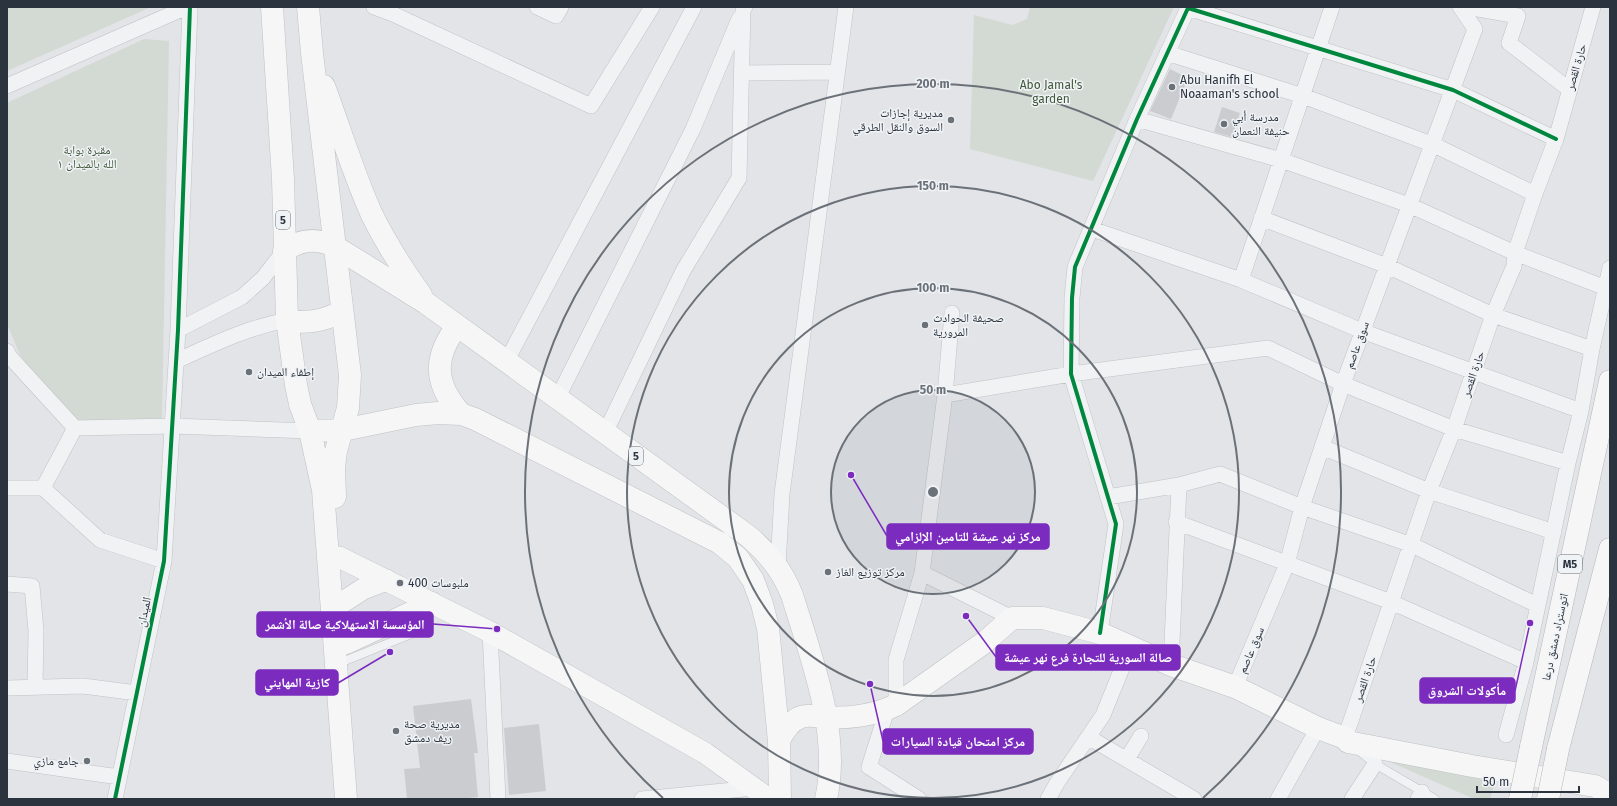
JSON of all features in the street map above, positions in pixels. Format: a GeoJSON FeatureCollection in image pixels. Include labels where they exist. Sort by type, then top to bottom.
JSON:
{"type":"FeatureCollection","features":[{"type":"Feature","properties":{"kind":"main road","name":"5"},"geometry":{"type":"LineString","coordinates":[[272,7],[283,179],[287,320],[296,385],[300,404],[310,431]]}},
{"type":"Feature","properties":{"kind":"main road"},"geometry":{"type":"LineString","coordinates":[[310,8],[312,53],[350,375],[348,408],[336,451],[334,468],[339,557],[358,799]]}},
{"type":"Feature","properties":{"kind":"main road"},"geometry":{"type":"LineString","coordinates":[[312,53],[359,184],[372,215],[388,246],[426,303]]}},
{"type":"Feature","properties":{"kind":"main road","name":"5"},"geometry":{"type":"LineString","coordinates":[[284,251],[299,242],[307,240],[321,241],[334,246],[426,303],[748,536],[764,550],[778,566],[786,580],[792,595],[820,688],[826,718],[830,763],[826,799]]}},
{"type":"Feature","properties":{"kind":"main road"},"geometry":{"type":"LineString","coordinates":[[287,320],[308,322],[318,321],[327,319],[342,311]]}},
{"type":"Feature","properties":{"kind":"main road"},"geometry":{"type":"LineString","coordinates":[[457,326],[447,340],[441,355],[440,371],[443,387],[450,402],[461,414]]}},
{"type":"Feature","properties":{"kind":"main road","name":"اتوستراد دمشق درعا"},"geometry":{"type":"LineString","coordinates":[[1520,799],[1610,381]]}},
{"type":"Feature","properties":{"kind":"main road"},"geometry":{"type":"LineString","coordinates":[[346,799],[323,490],[310,431],[343,430],[416,415],[438,413],[461,414],[475,419],[720,543],[738,558],[753,580],[762,604],[768,628],[779,741],[780,799]]}},
{"type":"Feature","properties":{"kind":"main road"},"geometry":{"type":"LineString","coordinates":[[1548,799],[1558,749],[1610,549]]}},
{"type":"Feature","properties":{"kind":"main road"},"geometry":{"type":"LineString","coordinates":[[347,652],[428,604]]}},
{"type":"Feature","properties":{"kind":"main road"},"geometry":{"type":"LineString","coordinates":[[779,741],[784,730],[792,722],[802,716],[814,715],[826,718],[867,715],[891,708],[985,642],[1012,618],[1043,618],[1100,632],[1171,665],[1235,687],[1318,728],[1346,740],[1472,766],[1595,786],[1610,795]]}},
{"type":"Feature","properties":{"kind":"street"},"geometry":{"type":"LineString","coordinates":[[7,86],[189,7]]}},
{"type":"Feature","properties":{"kind":"street","name":"الميدان"},"geometry":{"type":"LineString","coordinates":[[115,799],[164,561],[178,330],[189,7]]}},
{"type":"Feature","properties":{"kind":"street"},"geometry":{"type":"LineString","coordinates":[[374,7],[400,17],[591,106],[652,7]]}},
{"type":"Feature","properties":{"kind":"street"},"geometry":{"type":"LineString","coordinates":[[537,7],[556,16],[561,7]]}},
{"type":"Feature","properties":{"kind":"street"},"geometry":{"type":"LineString","coordinates":[[506,362],[694,7]]}},
{"type":"Feature","properties":{"kind":"street"},"geometry":{"type":"LineString","coordinates":[[778,566],[782,494],[846,7]]}},
{"type":"Feature","properties":{"kind":"street"},"geometry":{"type":"LineString","coordinates":[[1241,280],[1332,7]]}},
{"type":"Feature","properties":{"kind":"street","name":"سوق عاصم"},"geometry":{"type":"LineString","coordinates":[[1235,687],[1287,564],[1302,507],[1343,384],[1476,29],[1460,7]]}},
{"type":"Feature","properties":{"kind":"street"},"geometry":{"type":"LineString","coordinates":[[1467,7],[1518,16],[1509,43],[1570,90]]}},
{"type":"Feature","properties":{"kind":"street","name":"حارة القصر"},"geometry":{"type":"LineString","coordinates":[[1346,740],[1429,491],[1454,429],[1493,315],[1514,266],[1515,253],[1556,139],[1593,7]]}},
{"type":"Feature","properties":{"kind":"street"},"geometry":{"type":"LineString","coordinates":[[605,434],[683,271],[739,178],[742,8]]}},
{"type":"Feature","properties":{"kind":"street"},"geometry":{"type":"LineString","coordinates":[[557,399],[693,129],[742,8]]}},
{"type":"Feature","properties":{"kind":"street"},"geometry":{"type":"LineString","coordinates":[[1100,632],[1116,524],[1071,374],[1072,298],[1075,267],[1137,119],[1188,8],[1453,90],[1556,139]]}},
{"type":"Feature","properties":{"kind":"street"},"geometry":{"type":"LineString","coordinates":[[1167,53],[1303,96],[1434,144],[1535,194]]}},
{"type":"Feature","properties":{"kind":"street"},"geometry":{"type":"LineString","coordinates":[[742,73],[837,72]]}},
{"type":"Feature","properties":{"kind":"street"},"geometry":{"type":"LineString","coordinates":[[1137,119],[1281,160],[1409,205],[1515,253],[1606,288]]}},
{"type":"Feature","properties":{"kind":"street"},"geometry":{"type":"LineString","coordinates":[[1261,218],[1387,266],[1493,315],[1592,349]]}},
{"type":"Feature","properties":{"kind":"street"},"geometry":{"type":"LineString","coordinates":[[1092,229],[1241,280],[1362,331],[1581,411]]}},
{"type":"Feature","properties":{"kind":"street"},"geometry":{"type":"LineString","coordinates":[[178,330],[242,297],[263,278],[284,251]]}},
{"type":"Feature","properties":{"kind":"street"},"geometry":{"type":"LineString","coordinates":[[1506,735],[1526,662],[1568,463],[1581,411],[1592,349],[1610,268]]}},
{"type":"Feature","properties":{"kind":"street"},"geometry":{"type":"LineString","coordinates":[[919,799],[869,767],[891,708],[896,660],[922,573],[945,395],[952,313]]}},
{"type":"Feature","properties":{"kind":"street"},"geometry":{"type":"LineString","coordinates":[[176,360],[239,333],[287,320]]}},
{"type":"Feature","properties":{"kind":"street"},"geometry":{"type":"LineString","coordinates":[[945,395],[1071,374],[1268,348],[1343,384],[1454,429],[1568,463]]}},
{"type":"Feature","properties":{"kind":"street"},"geometry":{"type":"LineString","coordinates":[[8,355],[75,428],[173,426],[310,431]]}},
{"type":"Feature","properties":{"kind":"street"},"geometry":{"type":"LineString","coordinates":[[43,488],[75,428]]}},
{"type":"Feature","properties":{"kind":"street"},"geometry":{"type":"LineString","coordinates":[[1322,447],[1429,491],[1554,532]]}},
{"type":"Feature","properties":{"kind":"street"},"geometry":{"type":"LineString","coordinates":[[1108,497],[1179,485],[1220,474],[1302,507],[1412,545],[1537,605]]}},
{"type":"Feature","properties":{"kind":"street"},"geometry":{"type":"LineString","coordinates":[[1171,665],[1176,522],[1179,485]]}},
{"type":"Feature","properties":{"kind":"street"},"geometry":{"type":"LineString","coordinates":[[7,488],[43,488],[100,540],[164,561]]}},
{"type":"Feature","properties":{"kind":"street"},"geometry":{"type":"LineString","coordinates":[[1176,522],[1391,602],[1526,662]]}},
{"type":"Feature","properties":{"kind":"street"},"geometry":{"type":"LineString","coordinates":[[339,557],[386,580],[428,604],[490,632],[705,753],[762,794]]}},
{"type":"Feature","properties":{"kind":"street"},"geometry":{"type":"LineString","coordinates":[[922,573],[1012,618]]}},
{"type":"Feature","properties":{"kind":"street"},"geometry":{"type":"LineString","coordinates":[[343,602],[363,589],[386,580]]}},
{"type":"Feature","properties":{"kind":"street"},"geometry":{"type":"LineString","coordinates":[[7,584],[32,586],[36,630],[35,687]]}},
{"type":"Feature","properties":{"kind":"street"},"geometry":{"type":"LineString","coordinates":[[490,632],[498,799]]}},
{"type":"Feature","properties":{"kind":"street"},"geometry":{"type":"LineString","coordinates":[[1048,799],[1103,715],[1131,646]]}},
{"type":"Feature","properties":{"kind":"street"},"geometry":{"type":"LineString","coordinates":[[7,688],[83,686],[137,693]]}},
{"type":"Feature","properties":{"kind":"street"},"geometry":{"type":"LineString","coordinates":[[1278,799],[1318,728]]}},
{"type":"Feature","properties":{"kind":"street"},"geometry":{"type":"LineString","coordinates":[[1127,759],[1141,736]]}},
{"type":"Feature","properties":{"kind":"street"},"geometry":{"type":"LineString","coordinates":[[1088,737],[1194,799]]}},
{"type":"Feature","properties":{"kind":"street"},"geometry":{"type":"LineString","coordinates":[[7,761],[119,777]]}},
{"type":"Feature","properties":{"kind":"street"},"geometry":{"type":"LineString","coordinates":[[1352,799],[1375,764]]}},
{"type":"Feature","properties":{"kind":"street"},"geometry":{"type":"LineString","coordinates":[[642,799],[762,794]]}},
{"type":"Feature","properties":{"kind":"lane"},"geometry":{"type":"LineString","coordinates":[[1346,740],[1375,764],[1420,795],[1435,799]]}},
{"type":"Feature","properties":{"kind":"green space"},"geometry":{"type":"Polygon","coordinates":[[[7,7],[151,7],[7,71],[7,7]]]}},
{"type":"Feature","properties":{"kind":"green space","name":"Abo Jamal's garden"},"geometry":{"type":"Polygon","coordinates":[[[1030,7],[1174,7],[1093,181],[970,149],[974,15],[1012,25],[1027,19],[1030,7]]]}},
{"type":"Feature","properties":{"kind":"green space","name":"مقبرة بوابة الله بالميدان ١"},"geometry":{"type":"Polygon","coordinates":[[[144,39],[169,41],[162,420],[69,424],[20,355],[7,324],[7,103],[144,39]]]}},
{"type":"Feature","properties":{"kind":"green space"},"geometry":{"type":"Polygon","coordinates":[[[1388,761],[1497,778],[1490,799],[1474,799],[1388,761]]]}},
{"type":"Feature","properties":{"kind":"building","name":"Abu Hanifh El Noaaman's school"},"geometry":{"type":"Polygon","coordinates":[[[1170,69],[1188,78],[1171,119],[1150,111],[1170,69]]]}},
{"type":"Feature","properties":{"kind":"building"},"geometry":{"type":"Polygon","coordinates":[[[1222,107],[1240,113],[1232,137],[1214,132],[1222,107]]]}},
{"type":"Feature","properties":{"kind":"building"},"geometry":{"type":"Polygon","coordinates":[[[471,699],[478,753],[474,753],[478,797],[459,799],[407,799],[404,769],[420,768],[413,706],[471,699]]]}},
{"type":"Feature","properties":{"kind":"building"},"geometry":{"type":"Polygon","coordinates":[[[539,724],[546,791],[509,795],[504,728],[539,724]]]}},
{"type":"Feature","properties":{"kind":"cycle path"},"geometry":{"type":"LineString","coordinates":[[115,799],[164,561],[178,330],[190,7]]}},
{"type":"Feature","properties":{"kind":"cycle path"},"geometry":{"type":"LineString","coordinates":[[1100,633],[1116,524],[1071,374],[1072,298],[1075,267],[1137,119],[1188,8],[1453,90],[1556,139]]}},
{"type":"Feature","properties":{"kind":"place","name":"Abu Hanifh El Noaaman's school"},"geometry":{"type":"Point","coordinates":[1172,87]}},
{"type":"Feature","properties":{"kind":"place","name":"مديرية إجازات السوق والنقل الطرقي"},"geometry":{"type":"Point","coordinates":[951,120]}},
{"type":"Feature","properties":{"kind":"place","name":"مدرسة أبي حنيفة النعمان"},"geometry":{"type":"Point","coordinates":[1224,124]}},
{"type":"Feature","properties":{"kind":"place","name":"صحيفة الحوادث المرورية"},"geometry":{"type":"Point","coordinates":[925,325]}},
{"type":"Feature","properties":{"kind":"place","name":"إطفاء الميدان"},"geometry":{"type":"Point","coordinates":[249,372]}},
{"type":"Feature","properties":{"kind":"place","name":"مركز نهر عيشة للتامين الإلزامي"},"geometry":{"type":"Point","coordinates":[851,475]}},
{"type":"Feature","properties":{"kind":"place","name":"مركز توزيع الغاز"},"geometry":{"type":"Point","coordinates":[828,572]}},
{"type":"Feature","properties":{"kind":"place","name":"ملبوسات 400"},"geometry":{"type":"Point","coordinates":[400,583]}},
{"type":"Feature","properties":{"kind":"place","name":"صالة السورية للتجارة فرع نهر عيشة"},"geometry":{"type":"Point","coordinates":[966,616]}},
{"type":"Feature","properties":{"kind":"place","name":"مأكولات الشروق"},"geometry":{"type":"Point","coordinates":[1530,623]}},
{"type":"Feature","properties":{"kind":"place","name":"المؤسسة الاستهلاكية صالة الأشمر"},"geometry":{"type":"Point","coordinates":[497,629]}},
{"type":"Feature","properties":{"kind":"place","name":"كازية المهايني"},"geometry":{"type":"Point","coordinates":[390,652]}},
{"type":"Feature","properties":{"kind":"place","name":"مركز امتحان قيادة السيارات"},"geometry":{"type":"Point","coordinates":[870,684]}},
{"type":"Feature","properties":{"kind":"place","name":"مديرية صحة ريف دمشق"},"geometry":{"type":"Point","coordinates":[396,731]}},
{"type":"Feature","properties":{"kind":"place","name":"جامع مازي"},"geometry":{"type":"Point","coordinates":[87,761]}}]}
